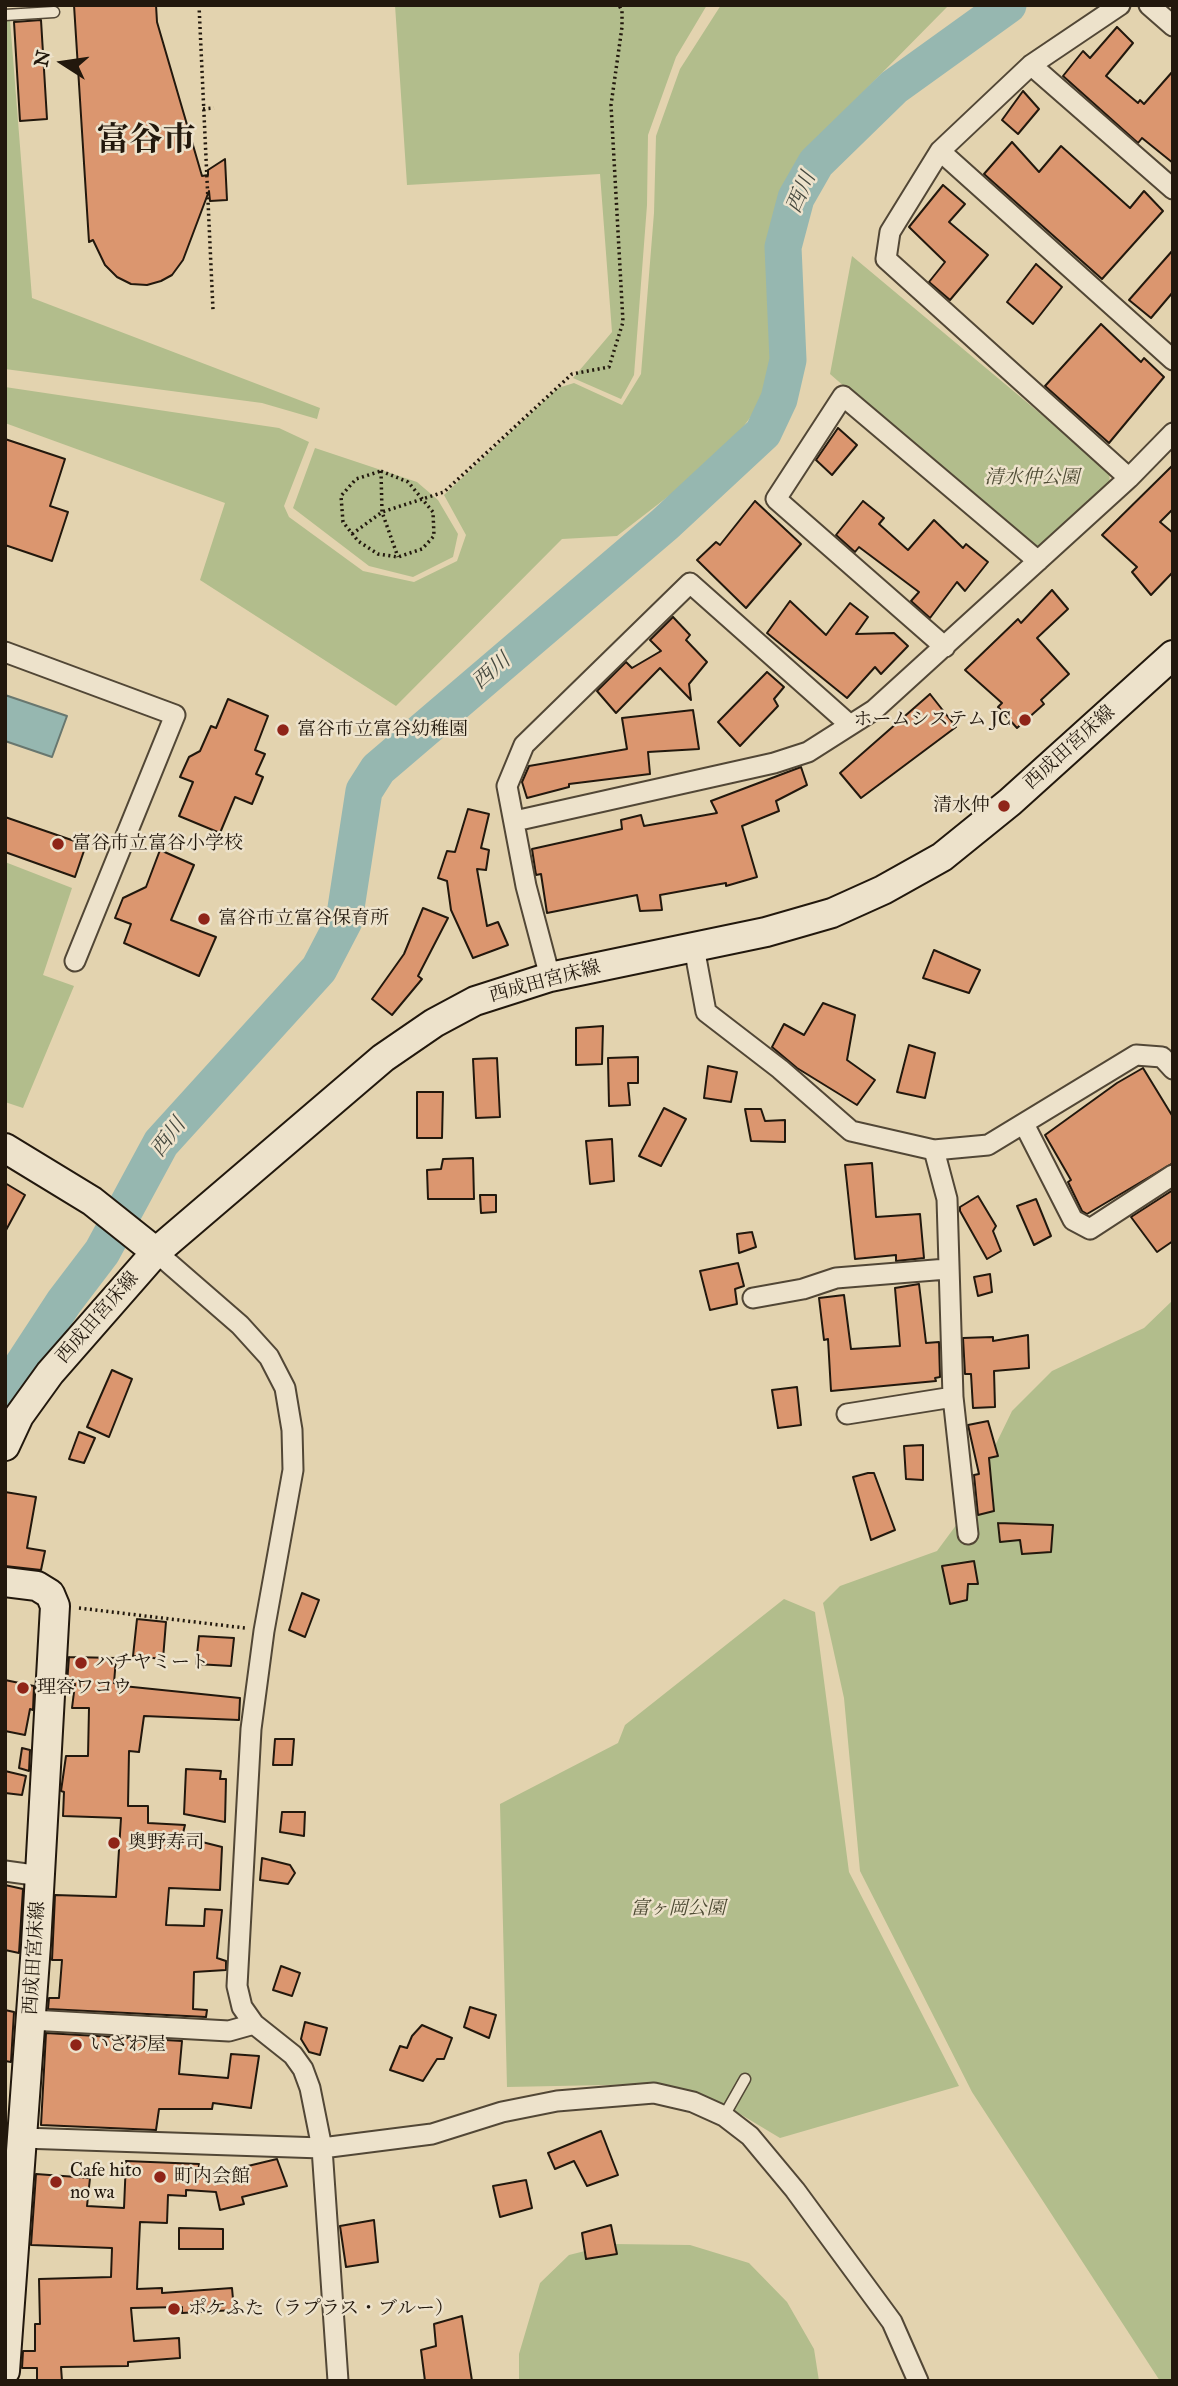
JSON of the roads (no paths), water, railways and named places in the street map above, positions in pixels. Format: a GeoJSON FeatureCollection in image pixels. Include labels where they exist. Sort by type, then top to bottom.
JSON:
{"type":"FeatureCollection","features":[{"type":"Feature","properties":{"kind":"main road","name":"西成田宮床線"},"geometry":{"type":"LineString","coordinates":[[5,1446],[19,1416],[147,1245],[383,1058],[434,1023],[475,1001],[550,977],[766,932],[832,913],[883,890],[942,857],[1010,802],[1173,655]]}},
{"type":"Feature","properties":{"kind":"main road"},"geometry":{"type":"LineString","coordinates":[[5,1148],[52,1173],[147,1245]]}},
{"type":"Feature","properties":{"kind":"main road","name":"西成田宮床線"},"geometry":{"type":"LineString","coordinates":[[5,1582],[37,1586],[50,1594],[55,1606],[41,1875],[5,2371]]}},
{"type":"Feature","properties":{"kind":"street"},"geometry":{"type":"LineString","coordinates":[[1120,5],[1031,65],[940,151],[890,232],[886,259],[1129,478]]}},
{"type":"Feature","properties":{"kind":"street"},"geometry":{"type":"LineString","coordinates":[[1149,5],[1173,26]]}},
{"type":"Feature","properties":{"kind":"street"},"geometry":{"type":"LineString","coordinates":[[1031,65],[1173,189]]}},
{"type":"Feature","properties":{"kind":"street"},"geometry":{"type":"LineString","coordinates":[[940,151],[1173,360]]}},
{"type":"Feature","properties":{"kind":"street"},"geometry":{"type":"LineString","coordinates":[[945,647],[776,499],[844,396],[1038,561]]}},
{"type":"Feature","properties":{"kind":"street"},"geometry":{"type":"LineString","coordinates":[[515,821],[774,763],[808,752],[874,710],[1129,478],[1173,433]]}},
{"type":"Feature","properties":{"kind":"street"},"geometry":{"type":"LineString","coordinates":[[550,977],[526,886],[507,786],[524,745],[690,583],[850,725]]}},
{"type":"Feature","properties":{"kind":"street"},"geometry":{"type":"LineString","coordinates":[[5,652],[175,715],[75,961]]}},
{"type":"Feature","properties":{"kind":"street"},"geometry":{"type":"LineString","coordinates":[[694,947],[706,1012],[780,1069],[851,1131],[934,1150],[988,1145],[1136,1055],[1162,1057],[1173,1069]]}},
{"type":"Feature","properties":{"kind":"street"},"geometry":{"type":"LineString","coordinates":[[1024,1124],[1073,1220],[1090,1229],[1173,1175]]}},
{"type":"Feature","properties":{"kind":"street"},"geometry":{"type":"LineString","coordinates":[[934,1150],[947,1199],[947,1269],[953,1397],[968,1534]]}},
{"type":"Feature","properties":{"kind":"street"},"geometry":{"type":"LineString","coordinates":[[147,1245],[240,1325],[270,1357],[285,1388],[292,1430],[293,1470],[264,1631],[251,1729],[237,1986],[242,2007],[254,2024],[293,2055],[303,2069],[322,2148],[338,2381]]}},
{"type":"Feature","properties":{"kind":"street"},"geometry":{"type":"LineString","coordinates":[[753,1298],[803,1289],[836,1278],[947,1269]]}},
{"type":"Feature","properties":{"kind":"street"},"geometry":{"type":"LineString","coordinates":[[847,1414],[953,1397]]}},
{"type":"Feature","properties":{"kind":"street"},"geometry":{"type":"LineString","coordinates":[[5,1871],[41,1875]]}},
{"type":"Feature","properties":{"kind":"street"},"geometry":{"type":"LineString","coordinates":[[31,2020],[229,2031],[254,2024]]}},
{"type":"Feature","properties":{"kind":"street"},"geometry":{"type":"LineString","coordinates":[[22,2138],[322,2148],[432,2134],[502,2112],[611,2095],[654,2093],[693,2102],[724,2116],[750,2136],[849,2261],[892,2322],[918,2381]]}},
{"type":"Feature","properties":{"kind":"lane"},"geometry":{"type":"LineString","coordinates":[[5,15],[54,12]]}},
{"type":"Feature","properties":{"kind":"lane"},"geometry":{"type":"LineString","coordinates":[[724,2116],[745,2079]]}},
{"type":"Feature","properties":{"kind":"water"},"geometry":{"type":"Polygon","coordinates":[[[5,695],[67,716],[52,757],[5,741],[5,695]]]}},
{"type":"Feature","properties":{"kind":"waterway","name":"西川"},"geometry":{"type":"LineString","coordinates":[[5,1392],[64,1302],[102,1252],[161,1143],[319,969],[344,921],[364,791],[378,769],[665,524],[763,433],[779,399],[788,360],[783,247],[796,198],[816,163],[894,87],[1008,5]]}},
{"type":"Feature","properties":{"kind":"place","name":"ホームシステム JC"},"geometry":{"type":"Point","coordinates":[1025,720]}},
{"type":"Feature","properties":{"kind":"place","name":"富谷市立富谷幼稚園"},"geometry":{"type":"Point","coordinates":[283,730]}},
{"type":"Feature","properties":{"kind":"place","name":"清水仲"},"geometry":{"type":"Point","coordinates":[1004,806]}},
{"type":"Feature","properties":{"kind":"place","name":"富谷市立富谷小学校"},"geometry":{"type":"Point","coordinates":[58,844]}},
{"type":"Feature","properties":{"kind":"place","name":"富谷市立富谷保育所"},"geometry":{"type":"Point","coordinates":[204,919]}},
{"type":"Feature","properties":{"kind":"place","name":"ハチヤミート"},"geometry":{"type":"Point","coordinates":[81,1663]}},
{"type":"Feature","properties":{"kind":"place","name":"理容ワコウ"},"geometry":{"type":"Point","coordinates":[23,1688]}},
{"type":"Feature","properties":{"kind":"place","name":"奥野寿司"},"geometry":{"type":"Point","coordinates":[114,1843]}},
{"type":"Feature","properties":{"kind":"place","name":"いさわ屋"},"geometry":{"type":"Point","coordinates":[76,2045]}},
{"type":"Feature","properties":{"kind":"place","name":"町内会館"},"geometry":{"type":"Point","coordinates":[160,2177]}},
{"type":"Feature","properties":{"kind":"place","name":"Cafe hito no wa"},"geometry":{"type":"Point","coordinates":[56,2182]}},
{"type":"Feature","properties":{"kind":"place","name":"ポケふた（ラプラス・ブルー）"},"geometry":{"type":"Point","coordinates":[174,2309]}},
{"type":"Feature","properties":{"kind":"district","name":"富谷市"},"geometry":{"type":"Point","coordinates":[146,142]}},
{"type":"Feature","properties":{"kind":"park label","name":"清水仲公園"},"geometry":{"type":"Point","coordinates":[1032,478]}},
{"type":"Feature","properties":{"kind":"park label","name":"富ヶ岡公園"},"geometry":{"type":"Point","coordinates":[678,1909]}}]}
